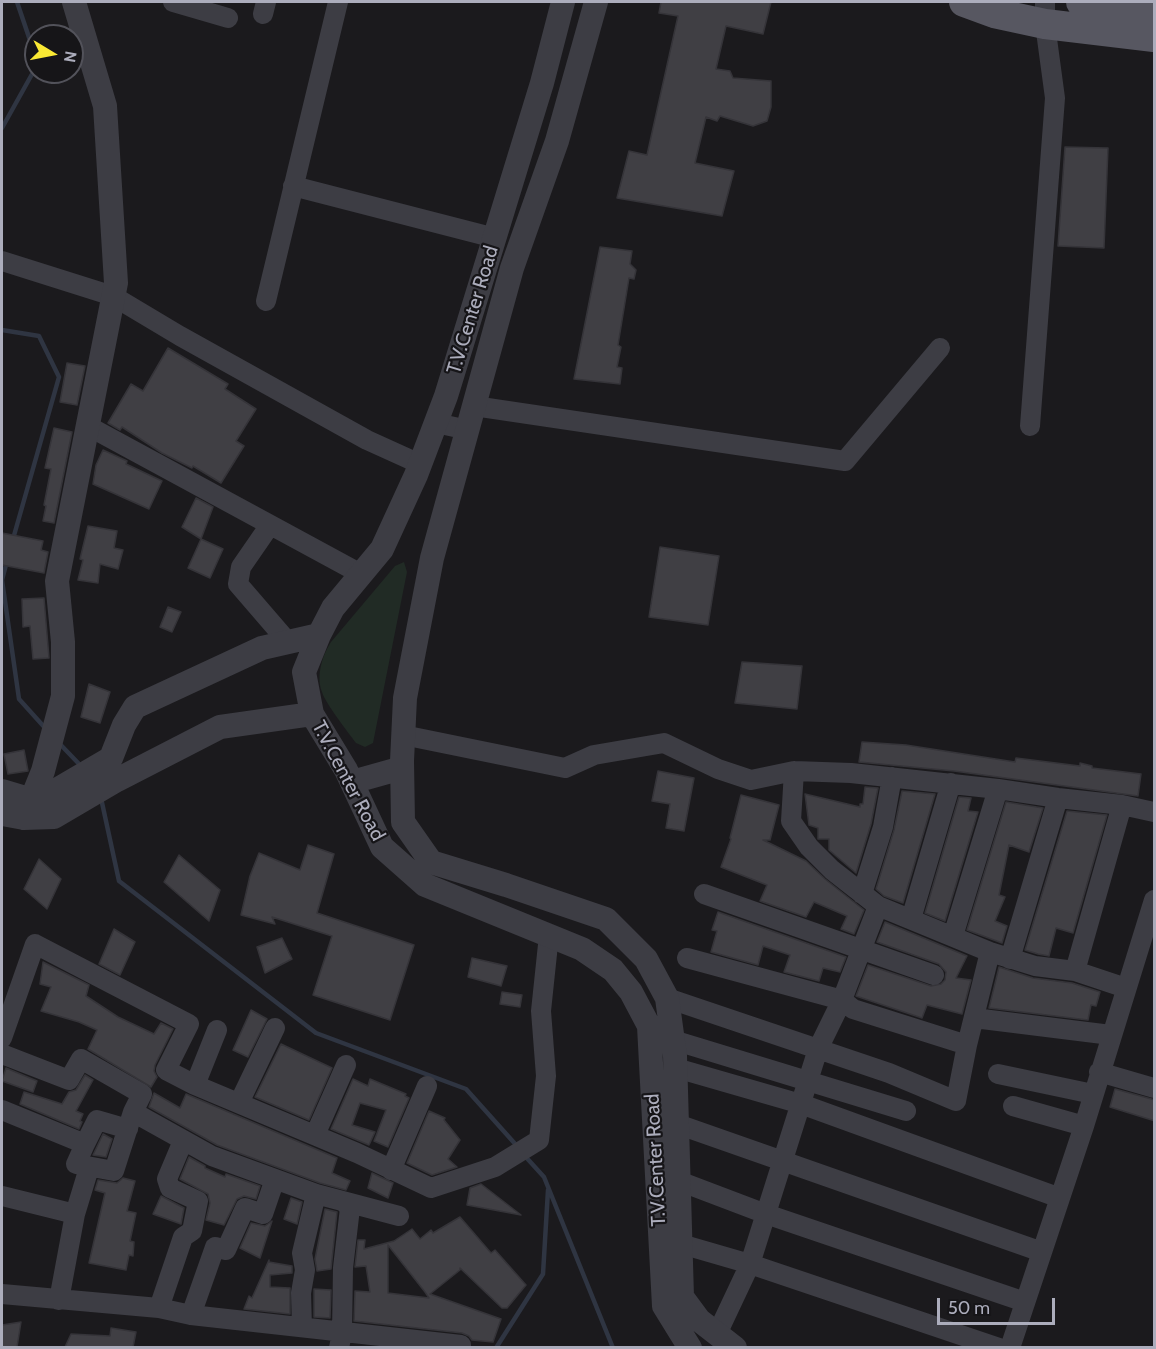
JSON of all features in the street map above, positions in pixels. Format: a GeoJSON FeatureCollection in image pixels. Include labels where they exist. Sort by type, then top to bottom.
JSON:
{"type":"FeatureCollection","features":[{"type":"Feature","properties":{"kind":"main road"},"geometry":{"type":"LineString","coordinates":[[964,2],[994,13],[1045,13],[1155,37]]}},
{"type":"Feature","properties":{"kind":"main road"},"geometry":{"type":"LineString","coordinates":[[1081,2],[1155,13]]}},
{"type":"Feature","properties":{"kind":"street"},"geometry":{"type":"LineString","coordinates":[[32,809],[63,696],[63,642],[57,581],[116,283],[105,106],[75,2]]}},
{"type":"Feature","properties":{"kind":"street"},"geometry":{"type":"LineString","coordinates":[[173,2],[228,18]]}},
{"type":"Feature","properties":{"kind":"street"},"geometry":{"type":"LineString","coordinates":[[266,301],[338,2]]}},
{"type":"Feature","properties":{"kind":"street","name":"T.V.Center Road"},"geometry":{"type":"LineString","coordinates":[[563,2],[542,83],[436,423],[382,549],[333,608],[319,634],[304,672],[312,714],[352,782],[382,847],[425,885],[582,949],[613,970],[631,992],[649,1026],[664,1306],[690,1347]]}},
{"type":"Feature","properties":{"kind":"street","name":"T.V.Center Road"},"geometry":{"type":"LineString","coordinates":[[596,2],[558,141],[512,268],[432,558],[405,698],[402,768],[403,822],[431,862],[606,919],[646,959],[667,998],[675,1055],[682,1297],[699,1320],[726,1341]]}},
{"type":"Feature","properties":{"kind":"street"},"geometry":{"type":"LineString","coordinates":[[1030,426],[1055,99],[1045,13]]}},
{"type":"Feature","properties":{"kind":"street"},"geometry":{"type":"LineString","coordinates":[[513,179],[540,189]]}},
{"type":"Feature","properties":{"kind":"street"},"geometry":{"type":"LineString","coordinates":[[293,186],[495,238]]}},
{"type":"Feature","properties":{"kind":"street"},"geometry":{"type":"LineString","coordinates":[[2,261],[113,296],[367,440],[420,464]]}},
{"type":"Feature","properties":{"kind":"street"},"geometry":{"type":"LineString","coordinates":[[474,406],[845,461],[940,348]]}},
{"type":"Feature","properties":{"kind":"street"},"geometry":{"type":"LineString","coordinates":[[436,423],[468,430]]}},
{"type":"Feature","properties":{"kind":"street"},"geometry":{"type":"LineString","coordinates":[[88,426],[362,574]]}},
{"type":"Feature","properties":{"kind":"street"},"geometry":{"type":"LineString","coordinates":[[270,525],[241,567],[238,584],[288,642]]}},
{"type":"Feature","properties":{"kind":"street"},"geometry":{"type":"LineString","coordinates":[[114,769],[124,726],[135,707],[262,648],[319,634]]}},
{"type":"Feature","properties":{"kind":"street"},"geometry":{"type":"LineString","coordinates":[[32,809],[114,769],[220,727],[312,714]]}},
{"type":"Feature","properties":{"kind":"street"},"geometry":{"type":"LineString","coordinates":[[403,735],[565,768],[594,755],[664,743],[718,769],[751,780],[794,771],[851,773],[998,789],[1122,805],[1155,812]]}},
{"type":"Feature","properties":{"kind":"street"},"geometry":{"type":"LineString","coordinates":[[352,782],[402,768]]}},
{"type":"Feature","properties":{"kind":"street"},"geometry":{"type":"LineString","coordinates":[[794,771],[791,822],[809,847],[832,870],[870,900],[1010,959],[1035,966],[1075,971],[1126,988]]}},
{"type":"Feature","properties":{"kind":"street"},"geometry":{"type":"LineString","coordinates":[[726,1341],[818,1049],[842,1000],[860,950],[892,777]]}},
{"type":"Feature","properties":{"kind":"street"},"geometry":{"type":"LineString","coordinates":[[911,919],[951,783]]}},
{"type":"Feature","properties":{"kind":"street"},"geometry":{"type":"LineString","coordinates":[[953,936],[998,789]]}},
{"type":"Feature","properties":{"kind":"street"},"geometry":{"type":"LineString","coordinates":[[2,792],[32,809]]}},
{"type":"Feature","properties":{"kind":"street"},"geometry":{"type":"LineString","coordinates":[[1010,959],[1058,798]]}},
{"type":"Feature","properties":{"kind":"street"},"geometry":{"type":"LineString","coordinates":[[1075,971],[1122,805]]}},
{"type":"Feature","properties":{"kind":"street"},"geometry":{"type":"LineString","coordinates":[[704,894],[934,975]]}},
{"type":"Feature","properties":{"kind":"street"},"geometry":{"type":"LineString","coordinates":[[1010,1347],[1084,1126],[1126,988],[1151,920],[1155,900]]}},
{"type":"Feature","properties":{"kind":"street"},"geometry":{"type":"LineString","coordinates":[[2,1038],[35,944],[189,1024],[166,1070],[195,1085],[357,1153],[432,1188],[495,1167],[539,1140],[546,1076],[540,1011],[549,935]]}},
{"type":"Feature","properties":{"kind":"street"},"geometry":{"type":"LineString","coordinates":[[667,998],[889,1073],[956,1101],[990,952]]}},
{"type":"Feature","properties":{"kind":"street"},"geometry":{"type":"LineString","coordinates":[[687,958],[842,1000],[853,1009],[967,1045]]}},
{"type":"Feature","properties":{"kind":"street"},"geometry":{"type":"LineString","coordinates":[[974,1018],[1111,1035]]}},
{"type":"Feature","properties":{"kind":"street"},"geometry":{"type":"LineString","coordinates":[[238,1102],[275,1028]]}},
{"type":"Feature","properties":{"kind":"street"},"geometry":{"type":"LineString","coordinates":[[195,1085],[217,1030]]}},
{"type":"Feature","properties":{"kind":"street"},"geometry":{"type":"LineString","coordinates":[[2,1054],[69,1080],[81,1059],[142,1094],[130,1121],[114,1171],[76,1164],[97,1120],[130,1121],[183,1141],[212,1156],[316,1194],[399,1216]]}},
{"type":"Feature","properties":{"kind":"street"},"geometry":{"type":"LineString","coordinates":[[675,1055],[801,1104],[1060,1198]]}},
{"type":"Feature","properties":{"kind":"street"},"geometry":{"type":"LineString","coordinates":[[650,1057],[675,1055],[808,1081],[906,1111]]}},
{"type":"Feature","properties":{"kind":"street"},"geometry":{"type":"LineString","coordinates":[[315,1135],[346,1065]]}},
{"type":"Feature","properties":{"kind":"street"},"geometry":{"type":"LineString","coordinates":[[1100,1072],[1155,1088]]}},
{"type":"Feature","properties":{"kind":"street"},"geometry":{"type":"LineString","coordinates":[[998,1074],[1093,1094]]}},
{"type":"Feature","properties":{"kind":"street"},"geometry":{"type":"LineString","coordinates":[[391,1170],[427,1086]]}},
{"type":"Feature","properties":{"kind":"street"},"geometry":{"type":"LineString","coordinates":[[1013,1106],[1084,1126]]}},
{"type":"Feature","properties":{"kind":"street"},"geometry":{"type":"LineString","coordinates":[[2,1110],[85,1144]]}},
{"type":"Feature","properties":{"kind":"street"},"geometry":{"type":"LineString","coordinates":[[677,1124],[1042,1252]]}},
{"type":"Feature","properties":{"kind":"street"},"geometry":{"type":"LineString","coordinates":[[159,1308],[183,1237],[192,1231],[198,1201],[170,1188],[167,1179],[183,1141]]}},
{"type":"Feature","properties":{"kind":"street"},"geometry":{"type":"LineString","coordinates":[[58,1300],[75,1214],[89,1168]]}},
{"type":"Feature","properties":{"kind":"street"},"geometry":{"type":"LineString","coordinates":[[191,1314],[216,1247],[226,1250],[245,1208],[263,1214],[275,1179]]}},
{"type":"Feature","properties":{"kind":"street"},"geometry":{"type":"LineString","coordinates":[[679,1181],[766,1214],[1025,1302]]}},
{"type":"Feature","properties":{"kind":"street"},"geometry":{"type":"LineString","coordinates":[[302,1327],[305,1270],[302,1253],[316,1194]]}},
{"type":"Feature","properties":{"kind":"street"},"geometry":{"type":"LineString","coordinates":[[2,1196],[75,1214]]}},
{"type":"Feature","properties":{"kind":"street"},"geometry":{"type":"LineString","coordinates":[[341,1340],[343,1268],[350,1208],[343,1201]]}},
{"type":"Feature","properties":{"kind":"street"},"geometry":{"type":"LineString","coordinates":[[681,1244],[750,1264],[999,1347]]}},
{"type":"Feature","properties":{"kind":"street"},"geometry":{"type":"LineString","coordinates":[[2,1294],[159,1308],[302,1327],[341,1340],[461,1345]]}},
{"type":"Feature","properties":{"kind":"shaded area"},"geometry":{"type":"Polygon","coordinates":[[[404,562],[407,572],[373,743],[365,747],[356,743],[324,697],[320,686],[321,666],[331,642],[395,566],[404,562]]]}},
{"type":"Feature","properties":{"kind":"building"},"geometry":{"type":"Polygon","coordinates":[[[661,2],[771,2],[763,34],[726,26],[716,69],[730,71],[733,78],[771,81],[771,107],[767,121],[753,126],[720,116],[717,121],[706,117],[695,163],[734,171],[722,216],[617,198],[629,151],[647,155],[678,16],[659,13],[661,2]]]}},
{"type":"Feature","properties":{"kind":"building"},"geometry":{"type":"Polygon","coordinates":[[[1065,147],[1108,148],[1104,248],[1058,246],[1065,147]]]}},
{"type":"Feature","properties":{"kind":"building"},"geometry":{"type":"Polygon","coordinates":[[[600,247],[632,251],[630,264],[636,270],[634,279],[629,278],[618,345],[621,347],[617,367],[622,368],[620,384],[574,379],[600,247]]]}},
{"type":"Feature","properties":{"kind":"building"},"geometry":{"type":"Polygon","coordinates":[[[168,348],[228,384],[225,389],[256,409],[236,441],[244,446],[221,483],[193,466],[192,468],[162,453],[122,427],[120,430],[108,423],[131,384],[143,391],[168,348]]]}},
{"type":"Feature","properties":{"kind":"building"},"geometry":{"type":"Polygon","coordinates":[[[67,363],[85,366],[77,405],[60,402],[67,363]]]}},
{"type":"Feature","properties":{"kind":"building"},"geometry":{"type":"Polygon","coordinates":[[[54,428],[72,432],[54,523],[43,521],[51,469],[45,468],[54,428]]]}},
{"type":"Feature","properties":{"kind":"building"},"geometry":{"type":"Polygon","coordinates":[[[103,450],[162,481],[149,509],[93,484],[96,465],[103,450]]]}},
{"type":"Feature","properties":{"kind":"building"},"geometry":{"type":"Polygon","coordinates":[[[196,498],[213,507],[201,539],[182,527],[196,498]]]}},
{"type":"Feature","properties":{"kind":"building"},"geometry":{"type":"Polygon","coordinates":[[[88,526],[117,531],[114,548],[123,550],[118,569],[100,564],[98,583],[78,580],[83,560],[80,559],[88,526]]]}},
{"type":"Feature","properties":{"kind":"building"},"geometry":{"type":"Polygon","coordinates":[[[2,533],[43,541],[41,550],[48,552],[44,573],[2,565],[2,533]]]}},
{"type":"Feature","properties":{"kind":"building"},"geometry":{"type":"Polygon","coordinates":[[[201,539],[223,549],[210,578],[188,568],[201,539]]]}},
{"type":"Feature","properties":{"kind":"building"},"geometry":{"type":"Polygon","coordinates":[[[660,547],[719,556],[708,625],[649,617],[660,547]]]}},
{"type":"Feature","properties":{"kind":"building"},"geometry":{"type":"Polygon","coordinates":[[[44,598],[49,658],[33,659],[30,626],[23,627],[22,599],[44,598]]]}},
{"type":"Feature","properties":{"kind":"building"},"geometry":{"type":"Polygon","coordinates":[[[168,607],[181,612],[172,632],[160,627],[168,607]]]}},
{"type":"Feature","properties":{"kind":"building"},"geometry":{"type":"Polygon","coordinates":[[[742,662],[802,666],[797,709],[735,703],[742,662]]]}},
{"type":"Feature","properties":{"kind":"building"},"geometry":{"type":"Polygon","coordinates":[[[89,684],[110,692],[100,723],[81,717],[89,684]]]}},
{"type":"Feature","properties":{"kind":"building"},"geometry":{"type":"Polygon","coordinates":[[[862,742],[906,745],[1015,762],[1016,758],[1080,766],[1080,763],[1092,766],[1092,768],[1141,774],[1138,796],[954,771],[859,762],[862,742]]]}},
{"type":"Feature","properties":{"kind":"building"},"geometry":{"type":"Polygon","coordinates":[[[24,750],[28,771],[8,774],[4,754],[24,750]]]}},
{"type":"Feature","properties":{"kind":"building"},"geometry":{"type":"Polygon","coordinates":[[[658,771],[694,778],[684,831],[666,828],[670,804],[652,801],[658,771]]]}},
{"type":"Feature","properties":{"kind":"building"},"geometry":{"type":"Polygon","coordinates":[[[865,787],[878,788],[871,824],[856,873],[829,850],[829,839],[818,839],[818,828],[809,825],[805,794],[860,807],[860,804],[863,804],[865,787]]]}},
{"type":"Feature","properties":{"kind":"building"},"geometry":{"type":"Polygon","coordinates":[[[902,791],[935,794],[903,903],[884,896],[876,889],[894,830],[902,791]]]}},
{"type":"Feature","properties":{"kind":"building"},"geometry":{"type":"Polygon","coordinates":[[[741,795],[779,805],[770,840],[763,840],[806,861],[864,910],[854,934],[841,929],[847,916],[814,902],[806,917],[760,901],[767,885],[721,867],[731,839],[741,795]]]}},
{"type":"Feature","properties":{"kind":"building"},"geometry":{"type":"Polygon","coordinates":[[[959,797],[971,798],[968,811],[978,812],[945,921],[925,913],[959,797]]]}},
{"type":"Feature","properties":{"kind":"building"},"geometry":{"type":"Polygon","coordinates":[[[1006,802],[1043,808],[1029,852],[1009,845],[999,895],[1005,897],[995,921],[1007,926],[1002,943],[967,930],[1006,802]]]}},
{"type":"Feature","properties":{"kind":"building"},"geometry":{"type":"Polygon","coordinates":[[[1067,811],[1107,815],[1073,933],[1056,928],[1049,956],[1025,950],[1067,811]]]}},
{"type":"Feature","properties":{"kind":"building"},"geometry":{"type":"Polygon","coordinates":[[[308,845],[334,854],[317,913],[414,945],[390,1020],[313,995],[332,936],[272,917],[275,924],[241,915],[250,876],[259,853],[300,870],[308,845]]]}},
{"type":"Feature","properties":{"kind":"building"},"geometry":{"type":"Polygon","coordinates":[[[179,855],[220,890],[209,921],[164,882],[179,855]]]}},
{"type":"Feature","properties":{"kind":"building"},"geometry":{"type":"Polygon","coordinates":[[[39,859],[61,879],[47,909],[24,889],[39,859]]]}},
{"type":"Feature","properties":{"kind":"building"},"geometry":{"type":"Polygon","coordinates":[[[718,912],[846,957],[840,972],[823,968],[819,981],[784,972],[790,955],[763,946],[758,965],[711,952],[717,931],[712,930],[718,912]]]}},
{"type":"Feature","properties":{"kind":"building"},"geometry":{"type":"Polygon","coordinates":[[[885,922],[967,956],[956,978],[971,980],[962,1014],[927,1005],[922,1018],[856,996],[868,965],[931,986],[941,984],[945,980],[946,972],[939,964],[877,942],[885,922]]]}},
{"type":"Feature","properties":{"kind":"building"},"geometry":{"type":"Polygon","coordinates":[[[114,929],[135,942],[120,975],[99,964],[114,929]]]}},
{"type":"Feature","properties":{"kind":"building"},"geometry":{"type":"Polygon","coordinates":[[[282,938],[292,959],[265,973],[257,947],[282,938]]]}},
{"type":"Feature","properties":{"kind":"building"},"geometry":{"type":"Polygon","coordinates":[[[472,958],[507,966],[501,986],[468,977],[472,958]]]}},
{"type":"Feature","properties":{"kind":"building"},"geometry":{"type":"Polygon","coordinates":[[[43,962],[89,985],[86,996],[118,1017],[154,1034],[161,1023],[173,1029],[155,1065],[154,1071],[157,1077],[151,1087],[88,1049],[97,1030],[41,1011],[51,987],[40,984],[43,962]]]}},
{"type":"Feature","properties":{"kind":"building"},"geometry":{"type":"Polygon","coordinates":[[[999,967],[1033,978],[1072,983],[1100,992],[1096,1006],[1091,1005],[1088,1020],[989,1008],[999,967]]]}},
{"type":"Feature","properties":{"kind":"building"},"geometry":{"type":"Polygon","coordinates":[[[502,992],[522,995],[520,1007],[500,1004],[502,992]]]}},
{"type":"Feature","properties":{"kind":"building"},"geometry":{"type":"Polygon","coordinates":[[[251,1010],[267,1019],[248,1057],[233,1050],[251,1010]]]}},
{"type":"Feature","properties":{"kind":"building"},"geometry":{"type":"Polygon","coordinates":[[[281,1044],[332,1068],[309,1120],[255,1097],[281,1044]]]}},
{"type":"Feature","properties":{"kind":"building"},"geometry":{"type":"Polygon","coordinates":[[[6,1068],[37,1081],[33,1092],[2,1081],[6,1068]]]}},
{"type":"Feature","properties":{"kind":"building"},"geometry":{"type":"Polygon","coordinates":[[[85,1075],[93,1080],[76,1111],[83,1114],[79,1129],[20,1104],[24,1092],[62,1104],[69,1092],[76,1090],[85,1075]]]}},
{"type":"Feature","properties":{"kind":"building"},"geometry":{"type":"Polygon","coordinates":[[[353,1079],[368,1086],[370,1079],[406,1094],[405,1096],[409,1098],[388,1147],[374,1141],[386,1110],[360,1103],[352,1125],[375,1132],[369,1145],[331,1129],[353,1079]]]}},
{"type":"Feature","properties":{"kind":"building"},"geometry":{"type":"Polygon","coordinates":[[[1115,1089],[1155,1100],[1155,1121],[1110,1107],[1115,1089]]]}},
{"type":"Feature","properties":{"kind":"building"},"geometry":{"type":"Polygon","coordinates":[[[154,1093],[180,1108],[186,1094],[337,1158],[332,1173],[350,1181],[346,1190],[320,1183],[217,1145],[149,1107],[154,1093]]]}},
{"type":"Feature","properties":{"kind":"building"},"geometry":{"type":"Polygon","coordinates":[[[429,1111],[445,1118],[444,1120],[460,1140],[448,1159],[457,1167],[432,1175],[407,1163],[429,1111]]]}},
{"type":"Feature","properties":{"kind":"building"},"geometry":{"type":"Polygon","coordinates":[[[103,1134],[112,1139],[106,1157],[93,1155],[103,1134]]]}},
{"type":"Feature","properties":{"kind":"building"},"geometry":{"type":"Polygon","coordinates":[[[189,1157],[205,1168],[225,1177],[226,1174],[260,1186],[256,1199],[244,1196],[237,1199],[224,1225],[206,1220],[210,1203],[208,1194],[180,1179],[189,1157]]]}},
{"type":"Feature","properties":{"kind":"building"},"geometry":{"type":"Polygon","coordinates":[[[372,1173],[393,1183],[388,1198],[368,1188],[372,1173]]]}},
{"type":"Feature","properties":{"kind":"building"},"geometry":{"type":"Polygon","coordinates":[[[123,1178],[135,1181],[127,1211],[136,1213],[130,1241],[134,1242],[133,1256],[129,1255],[126,1270],[89,1263],[105,1193],[95,1190],[98,1180],[117,1183],[123,1178]]]}},
{"type":"Feature","properties":{"kind":"building"},"geometry":{"type":"Polygon","coordinates":[[[481,1184],[521,1215],[467,1205],[470,1188],[481,1184]]]}},
{"type":"Feature","properties":{"kind":"building"},"geometry":{"type":"Polygon","coordinates":[[[161,1196],[184,1208],[181,1224],[153,1214],[161,1196]]]}},
{"type":"Feature","properties":{"kind":"building"},"geometry":{"type":"Polygon","coordinates":[[[291,1198],[302,1202],[297,1224],[284,1219],[291,1198]]]}},
{"type":"Feature","properties":{"kind":"building"},"geometry":{"type":"Polygon","coordinates":[[[325,1209],[337,1212],[331,1269],[317,1271],[315,1259],[325,1209]]]}},
{"type":"Feature","properties":{"kind":"building"},"geometry":{"type":"Polygon","coordinates":[[[460,1217],[491,1253],[495,1250],[526,1285],[507,1308],[502,1308],[460,1268],[430,1294],[501,1319],[493,1342],[472,1340],[462,1333],[354,1321],[355,1291],[370,1292],[366,1266],[355,1267],[358,1240],[365,1240],[364,1249],[394,1241],[412,1229],[420,1239],[431,1230],[433,1233],[460,1217]],[[388,1245],[388,1293],[429,1298],[388,1245]]]}},
{"type":"Feature","properties":{"kind":"building"},"geometry":{"type":"Polygon","coordinates":[[[272,1221],[260,1258],[240,1248],[251,1223],[265,1226],[272,1221]]]}},
{"type":"Feature","properties":{"kind":"building"},"geometry":{"type":"Polygon","coordinates":[[[269,1260],[269,1262],[292,1266],[292,1273],[270,1275],[270,1287],[290,1288],[290,1314],[244,1309],[249,1296],[252,1298],[269,1260]]]}},
{"type":"Feature","properties":{"kind":"building"},"geometry":{"type":"Polygon","coordinates":[[[314,1289],[331,1290],[330,1318],[314,1317],[314,1289]]]}},
{"type":"Feature","properties":{"kind":"building"},"geometry":{"type":"Polygon","coordinates":[[[21,1322],[17,1347],[2,1347],[2,1325],[21,1322]]]}},
{"type":"Feature","properties":{"kind":"building"},"geometry":{"type":"Polygon","coordinates":[[[111,1328],[136,1332],[133,1347],[65,1347],[71,1334],[110,1336],[111,1328]]]}},
{"type":"Feature","properties":{"kind":"waterway"},"geometry":{"type":"LineString","coordinates":[[17,2],[24,24]]}},
{"type":"Feature","properties":{"kind":"waterway"},"geometry":{"type":"LineString","coordinates":[[2,128],[27,84]]}},
{"type":"Feature","properties":{"kind":"waterway"},"geometry":{"type":"LineString","coordinates":[[2,330],[39,336],[59,377],[13,539]]}},
{"type":"Feature","properties":{"kind":"waterway"},"geometry":{"type":"LineString","coordinates":[[7,561],[2,580],[19,699],[46,729]]}},
{"type":"Feature","properties":{"kind":"waterway"},"geometry":{"type":"LineString","coordinates":[[58,742],[81,766]]}},
{"type":"Feature","properties":{"kind":"waterway"},"geometry":{"type":"LineString","coordinates":[[101,798],[119,881],[316,1033],[466,1089],[517,1146]]}},
{"type":"Feature","properties":{"kind":"waterway"},"geometry":{"type":"LineString","coordinates":[[524,1155],[544,1177],[613,1348]]}},
{"type":"Feature","properties":{"kind":"waterway"},"geometry":{"type":"LineString","coordinates":[[496,1348],[543,1274],[548,1190]]}}]}
